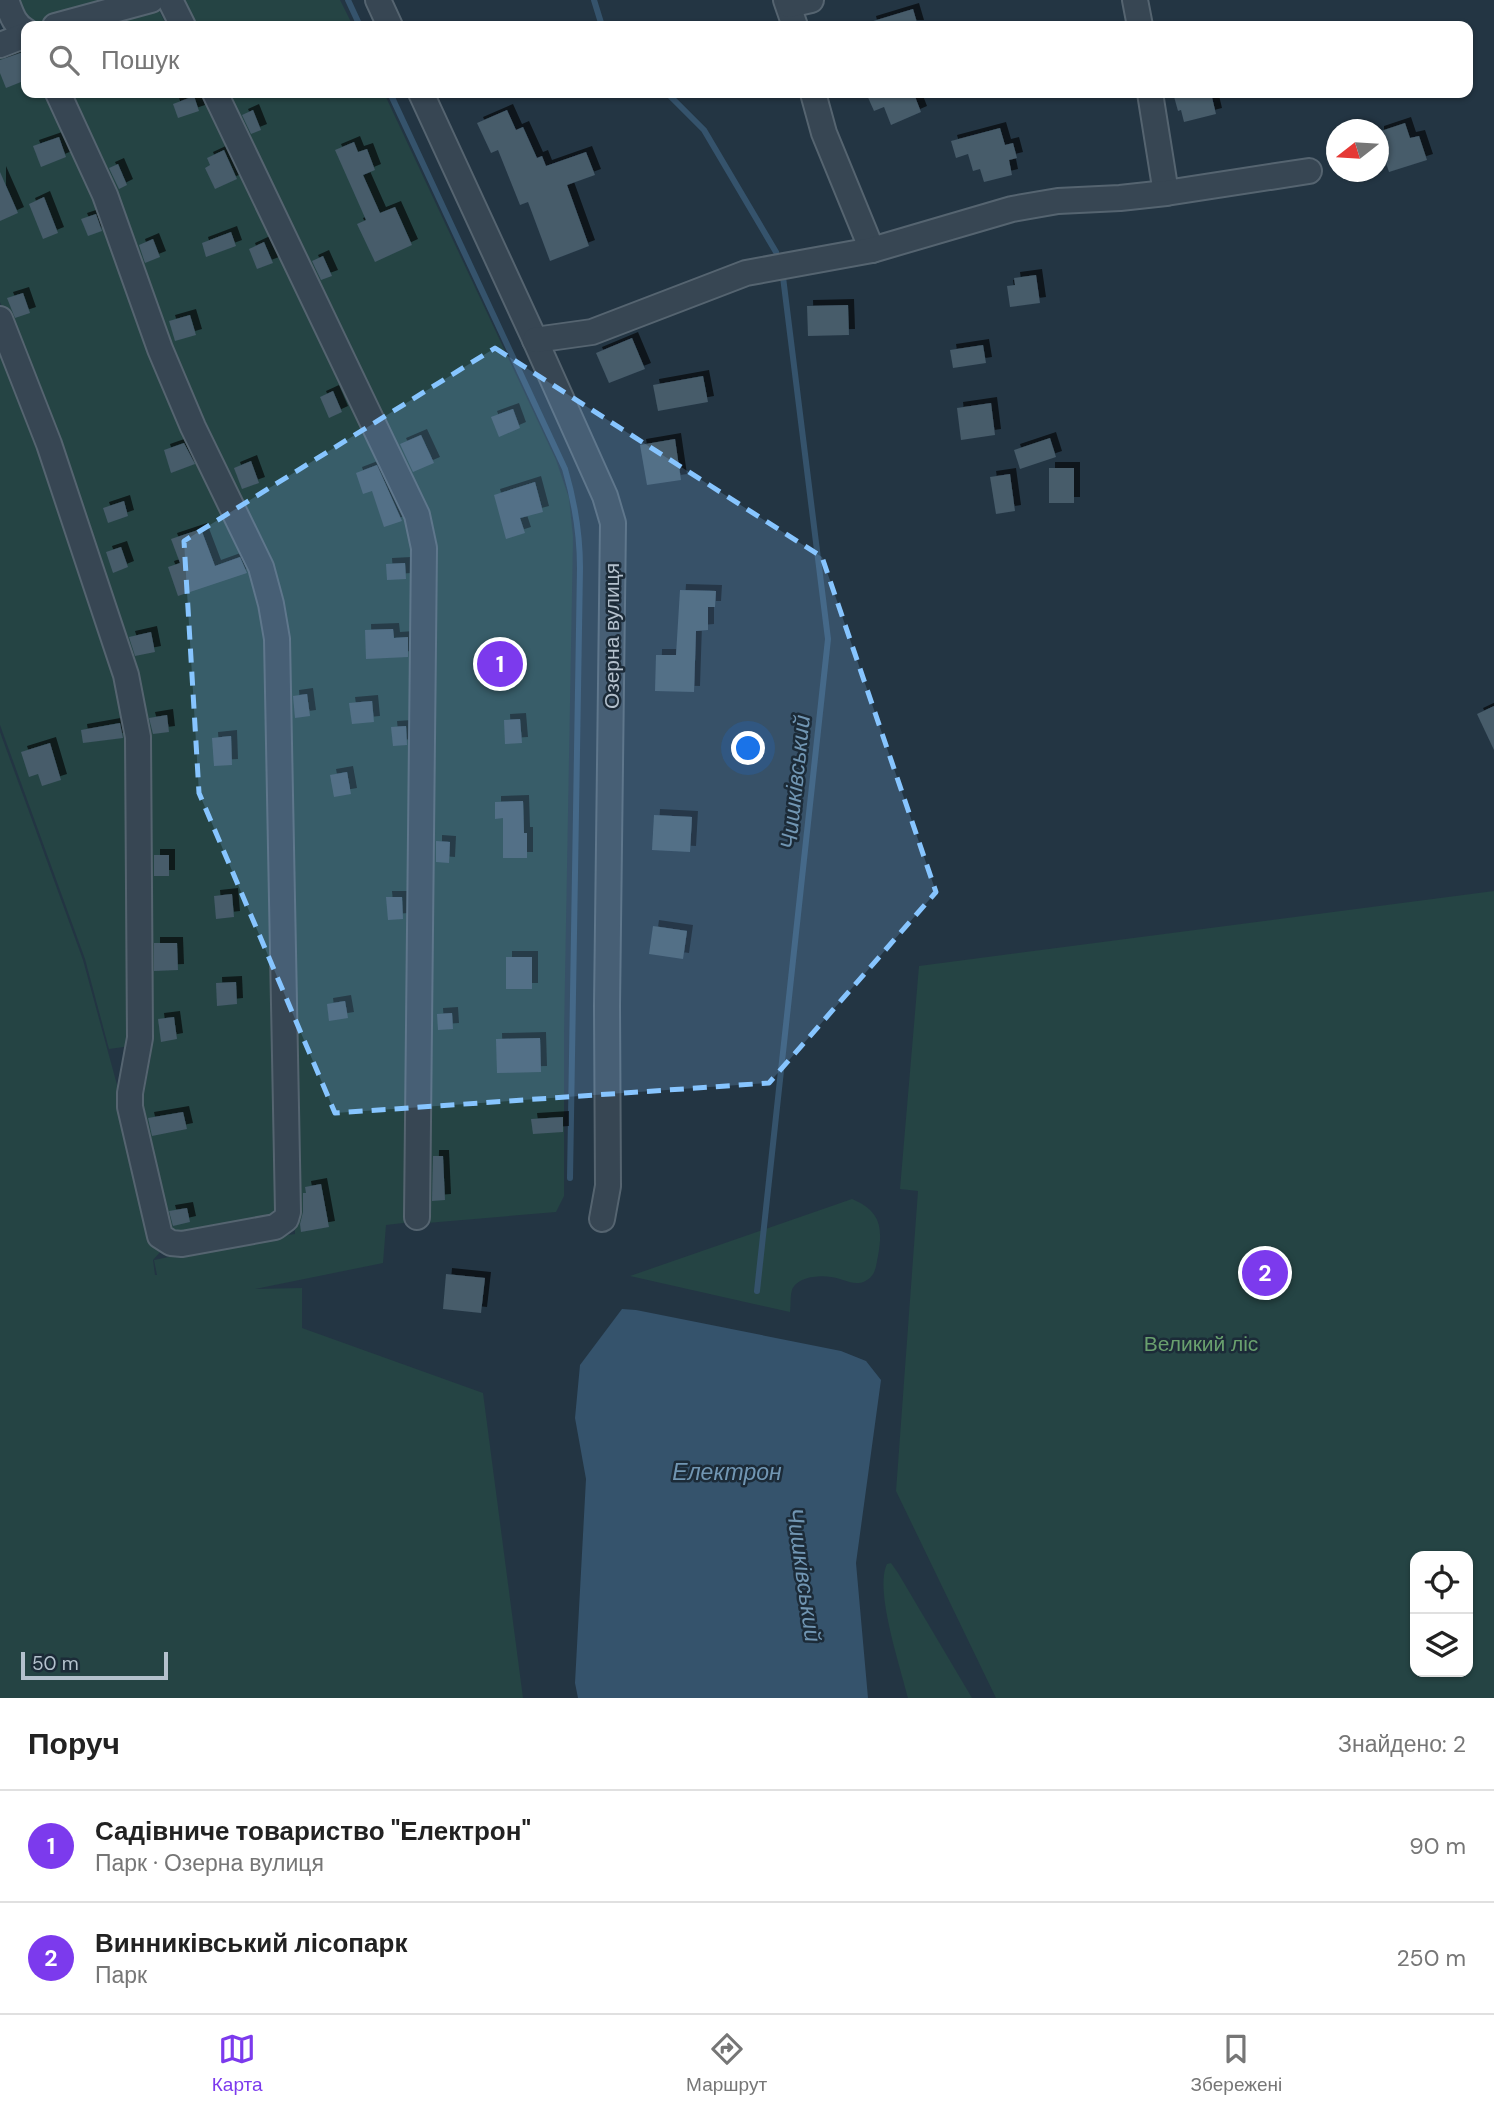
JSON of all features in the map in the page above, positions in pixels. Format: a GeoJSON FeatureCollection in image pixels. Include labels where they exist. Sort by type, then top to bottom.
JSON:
{"type":"FeatureCollection","features":[{"type":"Feature","properties":{"kind":"street"},"geometry":{"type":"LineString","coordinates":[[6,0],[14,20],[21,29]]}},
{"type":"Feature","properties":{"kind":"street"},"geometry":{"type":"LineString","coordinates":[[73,21],[151,0]]}},
{"type":"Feature","properties":{"kind":"street"},"geometry":{"type":"LineString","coordinates":[[170,0],[180,21]]}},
{"type":"Feature","properties":{"kind":"street"},"geometry":{"type":"LineString","coordinates":[[377,0],[388,21]]}},
{"type":"Feature","properties":{"kind":"street"},"geometry":{"type":"LineString","coordinates":[[1135,0],[1139,21]]}},
{"type":"Feature","properties":{"kind":"street"},"geometry":{"type":"LineString","coordinates":[[0,45],[21,35]]}},
{"type":"Feature","properties":{"kind":"street"},"geometry":{"type":"LineString","coordinates":[[0,319],[49,444],[126,674],[138,737],[139,1038],[130,1107],[160,1236],[171,1243],[181,1244],[275,1227],[286,1219],[288,1212],[277,639],[271,604],[261,567],[169,372],[105,195],[60,98]]}},
{"type":"Feature","properties":{"kind":"street"},"geometry":{"type":"LineString","coordinates":[[217,98],[417,515],[424,548],[417,1217]]}},
{"type":"Feature","properties":{"kind":"street","name":"Озерна вулиця"},"geometry":{"type":"LineString","coordinates":[[423,98],[605,496],[613,523],[607,1006],[608,1186],[602,1219]]}},
{"type":"Feature","properties":{"kind":"street"},"geometry":{"type":"LineString","coordinates":[[814,98],[824,133],[872,250]]}},
{"type":"Feature","properties":{"kind":"street"},"geometry":{"type":"LineString","coordinates":[[1151,98],[1166,193]]}},
{"type":"Feature","properties":{"kind":"street"},"geometry":{"type":"LineString","coordinates":[[535,340],[592,332],[746,273],[872,250],[1012,209],[1058,201],[1166,193],[1309,171]]}},
{"type":"Feature","properties":{"kind":"highlighted area"},"geometry":{"type":"Polygon","coordinates":[[[495,348],[822,557],[936,892],[769,1083],[335,1113],[199,793],[184,541],[495,348]]]}},
{"type":"Feature","properties":{"kind":"green space"},"geometry":{"type":"Polygon","coordinates":[[[13,0],[107,0],[47,21],[29,21],[13,0]]]}},
{"type":"Feature","properties":{"kind":"green space"},"geometry":{"type":"Polygon","coordinates":[[[183,0],[340,0],[350,21],[188,21],[183,0]]]}},
{"type":"Feature","properties":{"kind":"green space"},"geometry":{"type":"Polygon","coordinates":[[[156,5],[164,21],[112,21],[156,5]]]}},
{"type":"Feature","properties":{"kind":"green space"},"geometry":{"type":"Polygon","coordinates":[[[21,46],[21,98],[54,98],[256,570],[272,641],[280,1213],[175,1240],[168,1231],[143,1098],[151,1056],[142,893],[142,744],[35,393],[0,302],[0,54],[21,46]]]}},
{"type":"Feature","properties":{"kind":"green space"},"geometry":{"type":"Polygon","coordinates":[[[65,98],[205,98],[413,530],[412,1222],[386,1225],[383,1263],[255,1289],[302,1288],[302,1328],[483,1393],[523,1698],[0,1698],[0,732],[83,960],[162,1250],[153,1260],[155,1275],[154,1260],[295,1234],[281,637],[65,98]]]}},
{"type":"Feature","properties":{"kind":"green space"},"geometry":{"type":"Polygon","coordinates":[[[220,98],[386,98],[556,460],[569,498],[573,537],[564,1033],[564,1196],[556,1212],[427,1223],[431,547],[220,98]]]}},
{"type":"Feature","properties":{"kind":"green space"},"geometry":{"type":"Polygon","coordinates":[[[0,337],[120,673],[132,739],[131,1046],[109,1049],[85,959],[0,725],[0,337]]]}},
{"type":"Feature","properties":{"kind":"green space","name":"Великий ліс"},"geometry":{"type":"Polygon","coordinates":[[[1494,891],[1494,1698],[996,1698],[896,1491],[918,1191],[900,1189],[919,966],[1494,891]]]}},
{"type":"Feature","properties":{"kind":"green space"},"geometry":{"type":"Polygon","coordinates":[[[852,1199],[869,1209],[878,1221],[880,1246],[874,1273],[867,1280],[858,1283],[826,1276],[803,1280],[792,1290],[790,1312],[630,1276],[852,1199]]]}},
{"type":"Feature","properties":{"kind":"green space"},"geometry":{"type":"Polygon","coordinates":[[[891,1563],[972,1698],[908,1698],[886,1610],[884,1576],[887,1564],[891,1563]]]}},
{"type":"Feature","properties":{"kind":"water","name":"Електрон"},"geometry":{"type":"Polygon","coordinates":[[[622,1309],[841,1351],[866,1361],[881,1380],[856,1563],[868,1698],[578,1698],[575,1683],[586,1479],[575,1418],[580,1365],[622,1309]]]}},
{"type":"Feature","properties":{"kind":"building"},"geometry":{"type":"Polygon","coordinates":[[[913,9],[917,21],[873,21],[913,9]]]}},
{"type":"Feature","properties":{"kind":"building"},"geometry":{"type":"Polygon","coordinates":[[[21,53],[21,82],[6,88],[0,73],[0,60],[21,53]]]}},
{"type":"Feature","properties":{"kind":"building"},"geometry":{"type":"Polygon","coordinates":[[[195,98],[199,111],[178,118],[173,104],[195,98]]]}},
{"type":"Feature","properties":{"kind":"building"},"geometry":{"type":"Polygon","coordinates":[[[868,98],[916,98],[921,112],[891,125],[884,107],[874,111],[868,98]]]}},
{"type":"Feature","properties":{"kind":"building"},"geometry":{"type":"Polygon","coordinates":[[[1174,98],[1212,98],[1216,114],[1184,122],[1181,110],[1178,111],[1174,98]]]}},
{"type":"Feature","properties":{"kind":"building"},"geometry":{"type":"Polygon","coordinates":[[[253,110],[261,130],[251,134],[242,115],[253,110]]]}},
{"type":"Feature","properties":{"kind":"building"},"geometry":{"type":"Polygon","coordinates":[[[507,110],[516,130],[523,127],[537,158],[542,156],[546,166],[586,152],[595,175],[567,185],[589,246],[550,261],[528,202],[520,205],[498,150],[491,153],[477,123],[507,110]]]}},
{"type":"Feature","properties":{"kind":"building"},"geometry":{"type":"Polygon","coordinates":[[[1405,123],[1410,138],[1419,136],[1427,160],[1389,172],[1389,128],[1405,123]]]}},
{"type":"Feature","properties":{"kind":"building"},"geometry":{"type":"Polygon","coordinates":[[[1000,128],[1005,145],[1013,143],[1017,158],[1009,160],[1012,175],[984,182],[980,169],[973,171],[968,154],[956,158],[951,141],[1000,128]]]}},
{"type":"Feature","properties":{"kind":"building"},"geometry":{"type":"Polygon","coordinates":[[[59,137],[66,157],[41,167],[33,146],[59,137]]]}},
{"type":"Feature","properties":{"kind":"building"},"geometry":{"type":"Polygon","coordinates":[[[354,142],[358,152],[367,149],[375,170],[363,175],[380,213],[395,207],[412,245],[375,262],[357,224],[366,220],[335,150],[354,142]]]}},
{"type":"Feature","properties":{"kind":"building"},"geometry":{"type":"Polygon","coordinates":[[[224,150],[237,179],[215,189],[205,168],[210,165],[207,158],[224,150]]]}},
{"type":"Feature","properties":{"kind":"building"},"geometry":{"type":"Polygon","coordinates":[[[118,164],[127,185],[119,189],[109,168],[118,164]]]}},
{"type":"Feature","properties":{"kind":"building"},"geometry":{"type":"Polygon","coordinates":[[[0,172],[18,213],[0,221],[0,172]]]}},
{"type":"Feature","properties":{"kind":"building"},"geometry":{"type":"Polygon","coordinates":[[[44,197],[58,233],[43,239],[29,204],[44,197]]]}},
{"type":"Feature","properties":{"kind":"building"},"geometry":{"type":"Polygon","coordinates":[[[96,214],[102,231],[88,236],[81,219],[96,214]]]}},
{"type":"Feature","properties":{"kind":"building"},"geometry":{"type":"Polygon","coordinates":[[[231,232],[236,246],[206,257],[202,243],[231,232]]]}},
{"type":"Feature","properties":{"kind":"building"},"geometry":{"type":"Polygon","coordinates":[[[153,239],[160,257],[145,263],[139,245],[153,239]]]}},
{"type":"Feature","properties":{"kind":"building"},"geometry":{"type":"Polygon","coordinates":[[[264,242],[273,263],[257,269],[249,249],[264,242]]]}},
{"type":"Feature","properties":{"kind":"building"},"geometry":{"type":"Polygon","coordinates":[[[323,256],[332,276],[321,280],[312,261],[323,256]]]}},
{"type":"Feature","properties":{"kind":"building"},"geometry":{"type":"Polygon","coordinates":[[[1036,275],[1040,303],[1010,307],[1007,286],[1015,285],[1014,278],[1036,275]]]}},
{"type":"Feature","properties":{"kind":"building"},"geometry":{"type":"Polygon","coordinates":[[[23,293],[30,313],[15,318],[7,298],[23,293]]]}},
{"type":"Feature","properties":{"kind":"building"},"geometry":{"type":"Polygon","coordinates":[[[848,305],[849,335],[808,336],[807,306],[848,305]]]}},
{"type":"Feature","properties":{"kind":"building"},"geometry":{"type":"Polygon","coordinates":[[[190,315],[196,335],[175,341],[169,321],[190,315]]]}},
{"type":"Feature","properties":{"kind":"building"},"geometry":{"type":"Polygon","coordinates":[[[632,338],[645,369],[609,383],[596,353],[632,338]]]}},
{"type":"Feature","properties":{"kind":"building"},"geometry":{"type":"Polygon","coordinates":[[[983,345],[986,363],[953,368],[950,350],[983,345]]]}},
{"type":"Feature","properties":{"kind":"building"},"geometry":{"type":"Polygon","coordinates":[[[703,376],[708,402],[658,411],[653,385],[703,376]]]}},
{"type":"Feature","properties":{"kind":"building"},"geometry":{"type":"Polygon","coordinates":[[[333,391],[342,412],[329,418],[320,397],[333,391]]]}},
{"type":"Feature","properties":{"kind":"building"},"geometry":{"type":"Polygon","coordinates":[[[991,403],[995,435],[961,440],[957,408],[991,403]]]}},
{"type":"Feature","properties":{"kind":"building"},"geometry":{"type":"Polygon","coordinates":[[[513,409],[520,428],[499,437],[491,417],[513,409]]]}},
{"type":"Feature","properties":{"kind":"building"},"geometry":{"type":"Polygon","coordinates":[[[421,435],[434,463],[413,472],[400,444],[421,435]]]}},
{"type":"Feature","properties":{"kind":"building"},"geometry":{"type":"Polygon","coordinates":[[[1050,438],[1056,457],[1020,469],[1014,450],[1050,438]]]}},
{"type":"Feature","properties":{"kind":"building"},"geometry":{"type":"Polygon","coordinates":[[[675,439],[681,480],[647,485],[640,445],[675,439]]]}},
{"type":"Feature","properties":{"kind":"building"},"geometry":{"type":"Polygon","coordinates":[[[184,443],[195,464],[171,473],[164,450],[184,443]]]}},
{"type":"Feature","properties":{"kind":"building"},"geometry":{"type":"Polygon","coordinates":[[[251,461],[259,483],[242,489],[234,468],[251,461]]]}},
{"type":"Feature","properties":{"kind":"building"},"geometry":{"type":"Polygon","coordinates":[[[377,465],[402,521],[384,527],[372,491],[363,494],[356,473],[377,465]]]}},
{"type":"Feature","properties":{"kind":"building"},"geometry":{"type":"Polygon","coordinates":[[[1049,468],[1074,468],[1074,503],[1049,503],[1049,468]]]}},
{"type":"Feature","properties":{"kind":"building"},"geometry":{"type":"Polygon","coordinates":[[[1010,474],[1015,511],[996,514],[990,477],[1010,474]]]}},
{"type":"Feature","properties":{"kind":"building"},"geometry":{"type":"Polygon","coordinates":[[[535,482],[543,512],[520,518],[525,533],[506,539],[494,495],[535,482]]]}},
{"type":"Feature","properties":{"kind":"building"},"geometry":{"type":"Polygon","coordinates":[[[124,501],[128,516],[108,523],[103,508],[124,501]]]}},
{"type":"Feature","properties":{"kind":"building"},"geometry":{"type":"Polygon","coordinates":[[[201,529],[215,566],[240,557],[247,573],[178,596],[168,567],[180,563],[171,539],[201,529]]]}},
{"type":"Feature","properties":{"kind":"building"},"geometry":{"type":"Polygon","coordinates":[[[121,547],[128,567],[113,573],[106,552],[121,547]]]}},
{"type":"Feature","properties":{"kind":"building"},"geometry":{"type":"Polygon","coordinates":[[[405,563],[406,579],[387,580],[386,564],[405,563]]]}},
{"type":"Feature","properties":{"kind":"building"},"geometry":{"type":"Polygon","coordinates":[[[680,590],[716,591],[715,607],[708,607],[708,630],[696,631],[694,692],[655,691],[656,655],[676,655],[680,590]]]}},
{"type":"Feature","properties":{"kind":"building"},"geometry":{"type":"Polygon","coordinates":[[[393,629],[394,638],[408,637],[408,657],[366,659],[365,630],[393,629]]]}},
{"type":"Feature","properties":{"kind":"building"},"geometry":{"type":"Polygon","coordinates":[[[151,632],[155,652],[135,656],[129,637],[151,632]]]}},
{"type":"Feature","properties":{"kind":"building"},"geometry":{"type":"Polygon","coordinates":[[[307,694],[310,716],[295,718],[293,696],[307,694]]]}},
{"type":"Feature","properties":{"kind":"building"},"geometry":{"type":"Polygon","coordinates":[[[372,701],[374,722],[352,724],[349,703],[372,701]]]}},
{"type":"Feature","properties":{"kind":"building"},"geometry":{"type":"Polygon","coordinates":[[[1494,706],[1494,750],[1477,714],[1494,706]]]}},
{"type":"Feature","properties":{"kind":"building"},"geometry":{"type":"Polygon","coordinates":[[[167,715],[169,732],[153,734],[149,718],[167,715]]]}},
{"type":"Feature","properties":{"kind":"building"},"geometry":{"type":"Polygon","coordinates":[[[520,719],[522,743],[505,744],[504,720],[520,719]]]}},
{"type":"Feature","properties":{"kind":"building"},"geometry":{"type":"Polygon","coordinates":[[[120,723],[123,738],[83,743],[81,730],[120,723]]]}},
{"type":"Feature","properties":{"kind":"building"},"geometry":{"type":"Polygon","coordinates":[[[406,726],[407,745],[393,746],[391,727],[406,726]]]}},
{"type":"Feature","properties":{"kind":"building"},"geometry":{"type":"Polygon","coordinates":[[[231,736],[232,765],[214,766],[212,738],[231,736]]]}},
{"type":"Feature","properties":{"kind":"building"},"geometry":{"type":"Polygon","coordinates":[[[50,743],[61,780],[42,786],[38,774],[29,777],[21,752],[50,743]]]}},
{"type":"Feature","properties":{"kind":"building"},"geometry":{"type":"Polygon","coordinates":[[[347,772],[351,794],[334,797],[330,775],[347,772]]]}},
{"type":"Feature","properties":{"kind":"building"},"geometry":{"type":"Polygon","coordinates":[[[523,801],[527,858],[503,858],[503,818],[495,819],[495,802],[523,801]]]}},
{"type":"Feature","properties":{"kind":"building"},"geometry":{"type":"Polygon","coordinates":[[[654,815],[692,817],[690,852],[652,850],[654,815]]]}},
{"type":"Feature","properties":{"kind":"building"},"geometry":{"type":"Polygon","coordinates":[[[436,841],[450,842],[449,863],[436,862],[436,841]]]}},
{"type":"Feature","properties":{"kind":"building"},"geometry":{"type":"Polygon","coordinates":[[[154,855],[169,855],[169,876],[154,876],[154,855]]]}},
{"type":"Feature","properties":{"kind":"building"},"geometry":{"type":"Polygon","coordinates":[[[232,894],[234,917],[216,919],[214,896],[232,894]]]}},
{"type":"Feature","properties":{"kind":"building"},"geometry":{"type":"Polygon","coordinates":[[[386,897],[402,897],[403,919],[388,920],[386,897]]]}},
{"type":"Feature","properties":{"kind":"building"},"geometry":{"type":"Polygon","coordinates":[[[653,926],[687,931],[683,959],[649,954],[653,926]]]}},
{"type":"Feature","properties":{"kind":"building"},"geometry":{"type":"Polygon","coordinates":[[[154,943],[177,943],[178,970],[154,971],[154,943]]]}},
{"type":"Feature","properties":{"kind":"building"},"geometry":{"type":"Polygon","coordinates":[[[506,957],[532,957],[532,989],[506,989],[506,957]]]}},
{"type":"Feature","properties":{"kind":"building"},"geometry":{"type":"Polygon","coordinates":[[[236,982],[237,1004],[217,1006],[216,983],[236,982]]]}},
{"type":"Feature","properties":{"kind":"building"},"geometry":{"type":"Polygon","coordinates":[[[345,1001],[348,1018],[329,1021],[327,1004],[345,1001]]]}},
{"type":"Feature","properties":{"kind":"building"},"geometry":{"type":"Polygon","coordinates":[[[452,1013],[453,1029],[438,1030],[437,1014],[452,1013]]]}},
{"type":"Feature","properties":{"kind":"building"},"geometry":{"type":"Polygon","coordinates":[[[174,1017],[177,1039],[161,1042],[158,1019],[174,1017]]]}},
{"type":"Feature","properties":{"kind":"building"},"geometry":{"type":"Polygon","coordinates":[[[540,1038],[541,1072],[497,1073],[496,1039],[540,1038]]]}},
{"type":"Feature","properties":{"kind":"building"},"geometry":{"type":"Polygon","coordinates":[[[183,1112],[187,1129],[152,1136],[148,1118],[183,1112]]]}},
{"type":"Feature","properties":{"kind":"building"},"geometry":{"type":"Polygon","coordinates":[[[563,1117],[563,1132],[533,1134],[531,1119],[563,1117]]]}},
{"type":"Feature","properties":{"kind":"building"},"geometry":{"type":"Polygon","coordinates":[[[433,1156],[443,1156],[445,1200],[432,1201],[433,1156]]]}},
{"type":"Feature","properties":{"kind":"building"},"geometry":{"type":"Polygon","coordinates":[[[321,1184],[329,1227],[301,1232],[305,1187],[321,1184]]]}},
{"type":"Feature","properties":{"kind":"building"},"geometry":{"type":"Polygon","coordinates":[[[187,1208],[190,1222],[173,1226],[169,1211],[187,1208]]]}},
{"type":"Feature","properties":{"kind":"building"},"geometry":{"type":"Polygon","coordinates":[[[446,1274],[485,1278],[481,1313],[443,1309],[446,1274]]]}},
{"type":"Feature","properties":{"kind":"waterway"},"geometry":{"type":"LineString","coordinates":[[348,0],[358,21]]}},
{"type":"Feature","properties":{"kind":"waterway","name":"Чишківський"},"geometry":{"type":"LineString","coordinates":[[594,0],[600,21]]}},
{"type":"Feature","properties":{"kind":"waterway"},"geometry":{"type":"LineString","coordinates":[[392,98],[565,469],[576,518],[580,568],[570,1178]]}},
{"type":"Feature","properties":{"kind":"waterway","name":"Чишківський"},"geometry":{"type":"LineString","coordinates":[[672,98],[704,130],[776,252]]}},
{"type":"Feature","properties":{"kind":"waterway","name":"Чишківський"},"geometry":{"type":"LineString","coordinates":[[757,1291],[828,639],[783,277]]}},
{"type":"Feature","properties":{"kind":"place","name":"Садівниче товариство \"Електрон\""},"geometry":{"type":"Point","coordinates":[500,664]}},
{"type":"Feature","properties":{"kind":"place","name":"Винниківський лісопарк"},"geometry":{"type":"Point","coordinates":[1265,1273]}}]}
